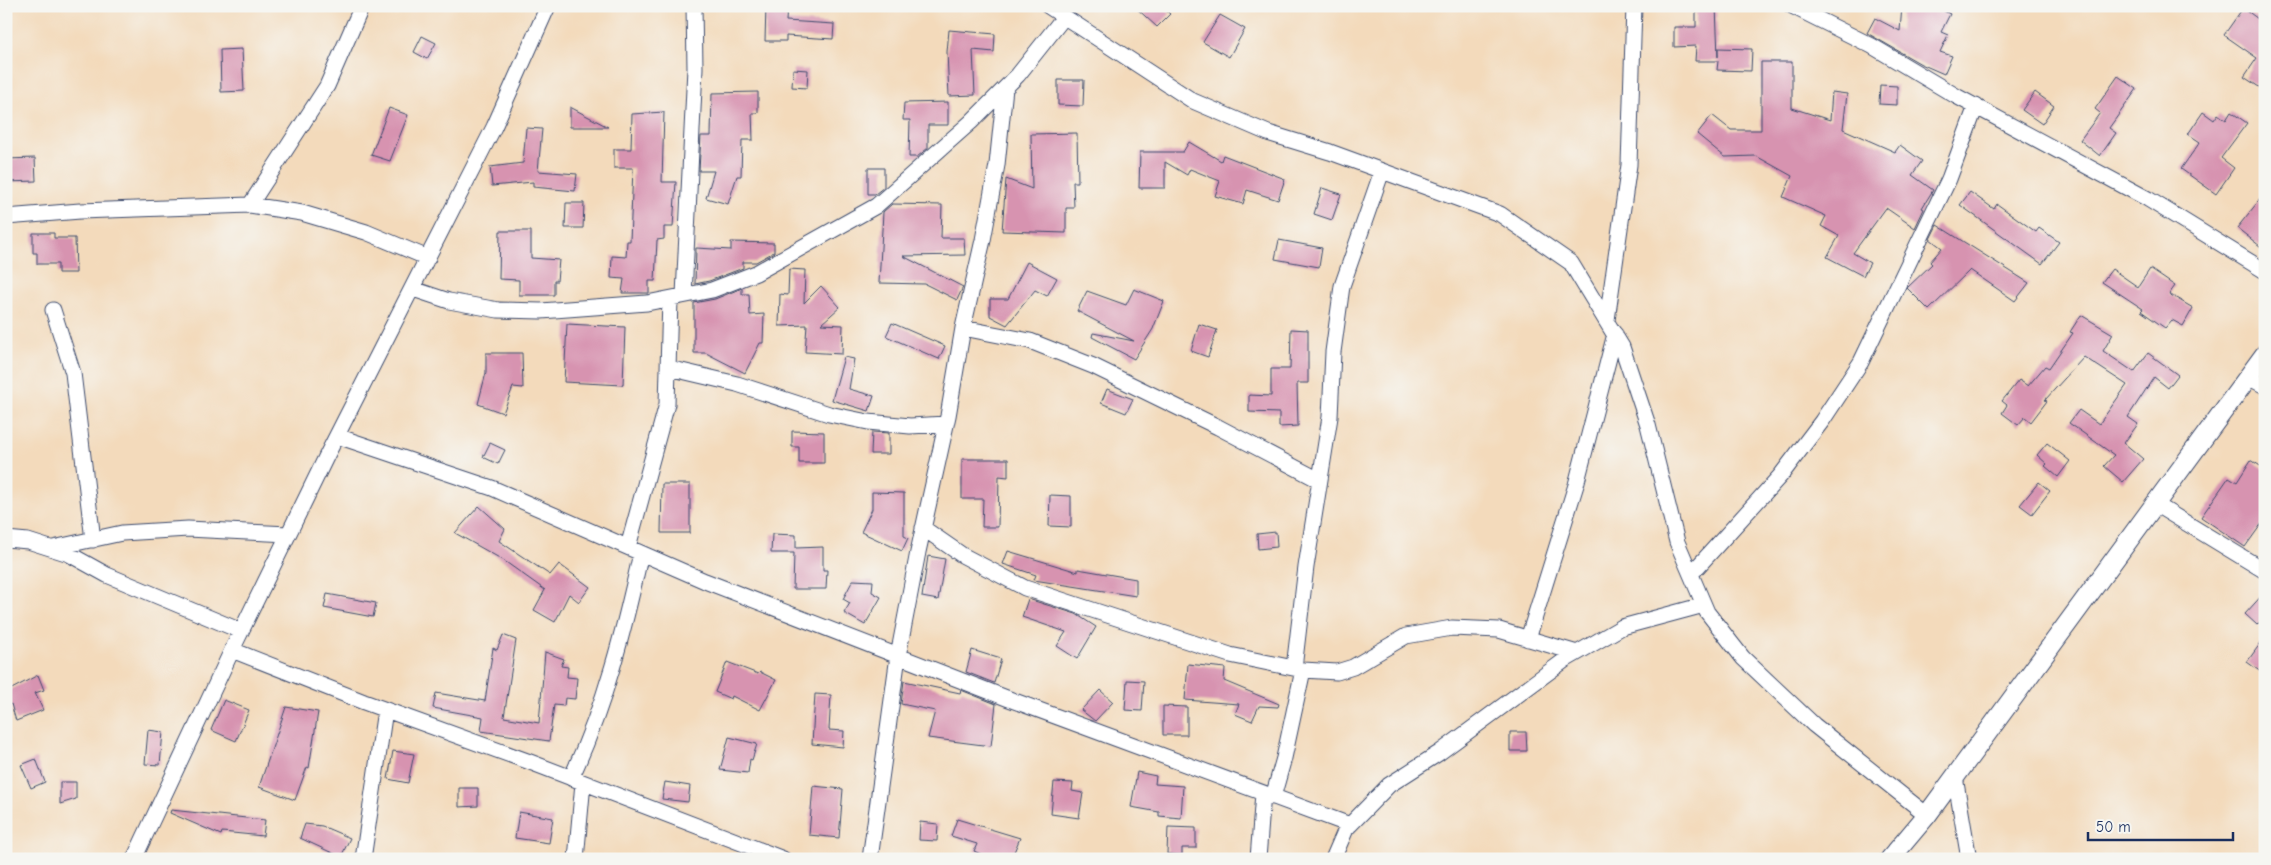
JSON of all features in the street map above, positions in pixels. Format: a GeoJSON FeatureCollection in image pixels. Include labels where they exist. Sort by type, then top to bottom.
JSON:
{"type":"FeatureCollection","features":[{"type":"Feature","properties":{"kind":"street"},"geometry":{"type":"LineString","coordinates":[[250,205],[327,86],[362,6]]}},
{"type":"Feature","properties":{"kind":"street"},"geometry":{"type":"LineString","coordinates":[[134,859],[288,534],[494,128],[548,6]]}},
{"type":"Feature","properties":{"kind":"street"},"geometry":{"type":"LineString","coordinates":[[576,859],[577,780],[586,745],[608,688],[635,550],[667,404],[695,68],[694,6]]}},
{"type":"Feature","properties":{"kind":"street"},"geometry":{"type":"LineString","coordinates":[[1048,6],[1193,101],[1268,133],[1330,152],[1500,214],[1571,263],[1622,347],[1648,425],[1677,542],[1707,612],[1743,658],[1814,725],[1927,815]]}},
{"type":"Feature","properties":{"kind":"street"},"geometry":{"type":"LineString","coordinates":[[1607,320],[1629,164],[1634,6]]}},
{"type":"Feature","properties":{"kind":"street"},"geometry":{"type":"LineString","coordinates":[[1792,6],[1872,46],[1976,106],[2148,199],[2265,271]]}},
{"type":"Feature","properties":{"kind":"street"},"geometry":{"type":"LineString","coordinates":[[412,289],[449,301],[498,310],[541,311],[647,303],[712,290],[756,273],[876,206],[971,122],[1005,88],[1064,17]]}},
{"type":"Feature","properties":{"kind":"street"},"geometry":{"type":"LineString","coordinates":[[870,859],[898,656],[946,424],[963,328],[983,240],[997,165],[1005,88]]}},
{"type":"Feature","properties":{"kind":"street"},"geometry":{"type":"LineString","coordinates":[[1691,574],[1781,475],[1822,421],[1861,362],[1949,179],[1976,106]]}},
{"type":"Feature","properties":{"kind":"street"},"geometry":{"type":"LineString","coordinates":[[1258,859],[1268,795],[1284,758],[1298,669],[1306,567],[1330,417],[1333,352],[1342,286],[1382,171]]}},
{"type":"Feature","properties":{"kind":"street"},"geometry":{"type":"LineString","coordinates":[[6,217],[89,210],[250,205],[302,213],[366,232],[428,258]]}},
{"type":"Feature","properties":{"kind":"street"},"geometry":{"type":"LineString","coordinates":[[54,310],[73,373],[93,540]]}},
{"type":"Feature","properties":{"kind":"street"},"geometry":{"type":"LineString","coordinates":[[963,328],[997,333],[1030,341],[1093,366],[1218,427],[1319,480]]}},
{"type":"Feature","properties":{"kind":"street"},"geometry":{"type":"LineString","coordinates":[[1528,639],[1576,485],[1615,334]]}},
{"type":"Feature","properties":{"kind":"street"},"geometry":{"type":"LineString","coordinates":[[1890,859],[1927,815],[2155,504],[2256,381],[2265,354]]}},
{"type":"Feature","properties":{"kind":"street"},"geometry":{"type":"LineString","coordinates":[[669,368],[737,384],[829,414],[868,422],[910,426],[946,424]]}},
{"type":"Feature","properties":{"kind":"street"},"geometry":{"type":"LineString","coordinates":[[337,436],[492,488],[705,581],[898,656],[1350,825]]}},
{"type":"Feature","properties":{"kind":"street"},"geometry":{"type":"LineString","coordinates":[[2155,504],[2265,571]]}},
{"type":"Feature","properties":{"kind":"street"},"geometry":{"type":"LineString","coordinates":[[924,528],[962,555],[1024,588],[1230,655],[1298,669],[1338,672],[1353,667],[1406,636],[1452,628],[1499,630],[1577,653]]}},
{"type":"Feature","properties":{"kind":"street"},"geometry":{"type":"LineString","coordinates":[[52,549],[122,533],[188,529],[288,534]]}},
{"type":"Feature","properties":{"kind":"street"},"geometry":{"type":"LineString","coordinates":[[6,539],[28,541],[69,554],[107,575],[241,631]]}},
{"type":"Feature","properties":{"kind":"street"},"geometry":{"type":"LineString","coordinates":[[1333,859],[1346,830],[1389,785],[1439,752],[1565,660],[1622,627],[1704,605]]}},
{"type":"Feature","properties":{"kind":"street"},"geometry":{"type":"LineString","coordinates":[[232,650],[385,710],[577,780],[783,859]]}},
{"type":"Feature","properties":{"kind":"street"},"geometry":{"type":"LineString","coordinates":[[363,859],[385,710]]}},
{"type":"Feature","properties":{"kind":"street"},"geometry":{"type":"LineString","coordinates":[[1956,776],[1969,859]]}},
{"type":"Feature","properties":{"kind":"building"},"geometry":{"type":"Polygon","coordinates":[[[766,6],[787,6],[786,21],[834,24],[833,39],[786,36],[786,41],[765,41],[766,6]]]}},
{"type":"Feature","properties":{"kind":"building"},"geometry":{"type":"Polygon","coordinates":[[[1134,6],[1161,6],[1170,14],[1157,27],[1134,6]]]}},
{"type":"Feature","properties":{"kind":"building"},"geometry":{"type":"Polygon","coordinates":[[[1696,6],[1716,6],[1718,57],[1718,48],[1752,49],[1751,71],[1717,70],[1718,61],[1695,61],[1696,46],[1674,47],[1674,27],[1696,27],[1696,6]]]}},
{"type":"Feature","properties":{"kind":"building"},"geometry":{"type":"Polygon","coordinates":[[[1902,6],[1946,6],[1944,11],[1950,14],[1941,32],[1948,35],[1940,52],[1952,56],[1944,74],[1921,64],[1867,33],[1875,18],[1900,31],[1902,6]]]}},
{"type":"Feature","properties":{"kind":"building"},"geometry":{"type":"Polygon","coordinates":[[[2243,8],[2265,24],[2265,91],[2244,77],[2257,58],[2224,35],[2243,8]]]}},
{"type":"Feature","properties":{"kind":"building"},"geometry":{"type":"Polygon","coordinates":[[[1220,15],[1245,29],[1229,57],[1203,42],[1220,15]]]}},
{"type":"Feature","properties":{"kind":"building"},"geometry":{"type":"Polygon","coordinates":[[[949,30],[995,34],[994,52],[973,50],[975,95],[949,96],[947,52],[949,30]]]}},
{"type":"Feature","properties":{"kind":"building"},"geometry":{"type":"Polygon","coordinates":[[[422,36],[436,43],[427,59],[414,52],[422,36]]]}},
{"type":"Feature","properties":{"kind":"building"},"geometry":{"type":"Polygon","coordinates":[[[242,49],[244,91],[221,92],[220,50],[242,49]]]}},
{"type":"Feature","properties":{"kind":"building"},"geometry":{"type":"Polygon","coordinates":[[[1761,62],[1792,62],[1792,108],[1830,120],[1832,92],[1847,94],[1843,129],[1895,152],[1900,145],[1922,161],[1912,175],[1933,190],[1922,208],[1924,209],[1915,228],[1886,208],[1853,253],[1870,263],[1863,276],[1827,257],[1839,236],[1821,226],[1826,216],[1783,197],[1792,176],[1756,156],[1725,157],[1697,134],[1712,115],[1731,130],[1761,130],[1761,62]]]}},
{"type":"Feature","properties":{"kind":"building"},"geometry":{"type":"Polygon","coordinates":[[[793,69],[808,70],[807,88],[792,87],[793,69]]]}},
{"type":"Feature","properties":{"kind":"building"},"geometry":{"type":"Polygon","coordinates":[[[2118,76],[2137,89],[2109,128],[2116,133],[2100,156],[2080,140],[2100,113],[2095,109],[2118,76]]]}},
{"type":"Feature","properties":{"kind":"building"},"geometry":{"type":"Polygon","coordinates":[[[1058,80],[1084,80],[1083,106],[1058,105],[1058,80]]]}},
{"type":"Feature","properties":{"kind":"building"},"geometry":{"type":"Polygon","coordinates":[[[1880,85],[1897,86],[1897,105],[1879,104],[1880,85]]]}},
{"type":"Feature","properties":{"kind":"building"},"geometry":{"type":"Polygon","coordinates":[[[758,92],[758,113],[752,113],[753,140],[742,140],[741,176],[737,176],[728,204],[706,198],[714,171],[699,171],[701,136],[711,136],[712,93],[758,92]]]}},
{"type":"Feature","properties":{"kind":"building"},"geometry":{"type":"Polygon","coordinates":[[[2035,92],[2054,106],[2042,124],[2022,110],[2035,92]]]}},
{"type":"Feature","properties":{"kind":"building"},"geometry":{"type":"Polygon","coordinates":[[[948,102],[948,125],[928,125],[928,148],[917,157],[909,157],[910,120],[903,120],[904,103],[948,102]]]}},
{"type":"Feature","properties":{"kind":"building"},"geometry":{"type":"Polygon","coordinates":[[[570,107],[608,127],[570,127],[570,107]]]}},
{"type":"Feature","properties":{"kind":"building"},"geometry":{"type":"Polygon","coordinates":[[[389,108],[408,115],[390,161],[371,155],[389,108]]]}},
{"type":"Feature","properties":{"kind":"building"},"geometry":{"type":"Polygon","coordinates":[[[664,112],[662,182],[676,182],[673,227],[664,227],[664,239],[657,240],[655,281],[649,281],[649,293],[622,293],[624,279],[611,278],[612,256],[626,257],[627,241],[630,241],[633,168],[614,168],[614,149],[631,149],[632,114],[664,112]]]}},
{"type":"Feature","properties":{"kind":"building"},"geometry":{"type":"Polygon","coordinates":[[[2203,112],[2214,120],[2218,114],[2226,120],[2231,112],[2247,123],[2221,158],[2234,168],[2216,194],[2181,169],[2200,142],[2188,134],[2203,112]]]}},
{"type":"Feature","properties":{"kind":"building"},"geometry":{"type":"Polygon","coordinates":[[[526,128],[542,129],[538,171],[577,174],[575,191],[533,187],[533,182],[492,186],[490,167],[523,163],[526,128]]]}},
{"type":"Feature","properties":{"kind":"building"},"geometry":{"type":"Polygon","coordinates":[[[1077,133],[1078,182],[1073,182],[1074,208],[1066,208],[1066,233],[1002,231],[1006,179],[1032,189],[1031,134],[1077,133]]]}},
{"type":"Feature","properties":{"kind":"building"},"geometry":{"type":"Polygon","coordinates":[[[1189,142],[1221,161],[1223,155],[1285,179],[1278,200],[1247,190],[1243,204],[1215,196],[1220,181],[1190,169],[1187,175],[1165,162],[1165,188],[1139,188],[1140,152],[1183,152],[1189,142]]]}},
{"type":"Feature","properties":{"kind":"building"},"geometry":{"type":"Polygon","coordinates":[[[35,158],[36,181],[7,182],[6,159],[35,158]]]}},
{"type":"Feature","properties":{"kind":"building"},"geometry":{"type":"Polygon","coordinates":[[[868,168],[884,168],[884,187],[875,194],[868,194],[868,168]]]}},
{"type":"Feature","properties":{"kind":"building"},"geometry":{"type":"Polygon","coordinates":[[[1322,188],[1341,194],[1332,220],[1314,214],[1322,188]]]}},
{"type":"Feature","properties":{"kind":"building"},"geometry":{"type":"Polygon","coordinates":[[[1970,192],[1994,209],[1997,204],[2036,232],[2039,228],[2059,242],[2042,264],[1960,205],[1970,192]]]}},
{"type":"Feature","properties":{"kind":"building"},"geometry":{"type":"Polygon","coordinates":[[[2265,193],[2265,250],[2237,228],[2265,193]]]}},
{"type":"Feature","properties":{"kind":"building"},"geometry":{"type":"Polygon","coordinates":[[[566,203],[584,203],[583,228],[565,228],[566,203]]]}},
{"type":"Feature","properties":{"kind":"building"},"geometry":{"type":"Polygon","coordinates":[[[892,204],[942,205],[941,238],[964,238],[965,255],[903,256],[963,287],[957,300],[925,284],[879,283],[883,212],[892,204]]]}},
{"type":"Feature","properties":{"kind":"building"},"geometry":{"type":"Polygon","coordinates":[[[1937,225],[2029,283],[2015,301],[1970,270],[1929,310],[1907,288],[1932,264],[1930,262],[1942,248],[1930,239],[1937,225]]]}},
{"type":"Feature","properties":{"kind":"building"},"geometry":{"type":"Polygon","coordinates":[[[500,231],[531,231],[531,258],[559,260],[557,281],[554,281],[554,295],[519,295],[519,280],[499,279],[500,231]]]}},
{"type":"Feature","properties":{"kind":"building"},"geometry":{"type":"Polygon","coordinates":[[[33,233],[54,233],[54,238],[75,238],[76,273],[58,273],[58,264],[37,264],[37,253],[33,253],[33,233]]]}},
{"type":"Feature","properties":{"kind":"building"},"geometry":{"type":"Polygon","coordinates":[[[1279,240],[1322,248],[1319,267],[1275,259],[1279,240]]]}},
{"type":"Feature","properties":{"kind":"building"},"geometry":{"type":"Polygon","coordinates":[[[731,242],[774,243],[774,252],[756,262],[743,262],[743,268],[709,281],[695,284],[696,248],[731,250],[731,242]]]}},
{"type":"Feature","properties":{"kind":"building"},"geometry":{"type":"Polygon","coordinates":[[[1027,262],[1057,278],[1047,296],[1035,290],[1007,325],[990,316],[990,299],[1008,299],[1027,262]]]}},
{"type":"Feature","properties":{"kind":"building"},"geometry":{"type":"Polygon","coordinates":[[[789,269],[805,270],[804,303],[821,286],[840,307],[821,324],[843,325],[842,354],[805,352],[807,325],[779,326],[780,294],[788,295],[789,269]]]}},
{"type":"Feature","properties":{"kind":"building"},"geometry":{"type":"Polygon","coordinates":[[[2112,269],[2138,287],[2150,269],[2175,286],[2169,294],[2193,308],[2183,326],[2172,320],[2165,328],[2141,311],[2143,309],[2102,282],[2112,269]]]}},
{"type":"Feature","properties":{"kind":"building"},"geometry":{"type":"Polygon","coordinates":[[[742,288],[742,294],[749,294],[750,315],[764,314],[763,343],[760,343],[745,373],[706,353],[694,353],[694,303],[715,299],[742,288]]]}},
{"type":"Feature","properties":{"kind":"building"},"geometry":{"type":"Polygon","coordinates":[[[1134,289],[1164,301],[1153,329],[1134,359],[1092,337],[1093,333],[1134,341],[1077,311],[1087,291],[1126,305],[1134,289]]]}},
{"type":"Feature","properties":{"kind":"building"},"geometry":{"type":"Polygon","coordinates":[[[2081,315],[2113,334],[2103,351],[2134,372],[2148,353],[2178,375],[2168,388],[2154,377],[2128,417],[2138,424],[2124,443],[2143,459],[2123,482],[2104,466],[2114,455],[2069,423],[2079,410],[2099,424],[2127,385],[2084,357],[2045,400],[2047,401],[2031,422],[2025,417],[2018,425],[2002,413],[2007,405],[2002,401],[2019,380],[2028,386],[2045,366],[2049,368],[2073,333],[2070,332],[2081,315]]]}},
{"type":"Feature","properties":{"kind":"building"},"geometry":{"type":"Polygon","coordinates":[[[892,323],[945,346],[939,359],[886,336],[892,323]]]}},
{"type":"Feature","properties":{"kind":"building"},"geometry":{"type":"Polygon","coordinates":[[[567,324],[625,327],[623,385],[564,382],[567,324]]]}},
{"type":"Feature","properties":{"kind":"building"},"geometry":{"type":"Polygon","coordinates":[[[1199,324],[1217,330],[1208,357],[1191,351],[1199,324]]]}},
{"type":"Feature","properties":{"kind":"building"},"geometry":{"type":"Polygon","coordinates":[[[1291,329],[1308,330],[1308,383],[1297,383],[1298,426],[1279,427],[1279,413],[1249,412],[1249,395],[1271,396],[1271,369],[1290,369],[1291,329]]]}},
{"type":"Feature","properties":{"kind":"building"},"geometry":{"type":"Polygon","coordinates":[[[486,353],[522,353],[523,388],[513,387],[503,413],[478,404],[486,373],[486,353]]]}},
{"type":"Feature","properties":{"kind":"building"},"geometry":{"type":"Polygon","coordinates":[[[844,357],[854,359],[849,389],[874,396],[869,411],[832,400],[844,357]]]}},
{"type":"Feature","properties":{"kind":"building"},"geometry":{"type":"Polygon","coordinates":[[[1107,389],[1133,399],[1126,413],[1101,403],[1107,389]]]}},
{"type":"Feature","properties":{"kind":"building"},"geometry":{"type":"Polygon","coordinates":[[[792,431],[824,432],[824,463],[799,463],[799,447],[792,447],[792,431]]]}},
{"type":"Feature","properties":{"kind":"building"},"geometry":{"type":"Polygon","coordinates":[[[872,432],[889,433],[889,454],[871,454],[872,432]]]}},
{"type":"Feature","properties":{"kind":"building"},"geometry":{"type":"Polygon","coordinates":[[[490,443],[505,450],[498,464],[483,457],[490,443]]]}},
{"type":"Feature","properties":{"kind":"building"},"geometry":{"type":"Polygon","coordinates":[[[2047,443],[2070,461],[2058,477],[2045,466],[2047,464],[2037,455],[2047,443]]]}},
{"type":"Feature","properties":{"kind":"building"},"geometry":{"type":"Polygon","coordinates":[[[962,459],[1008,459],[1008,477],[999,476],[998,527],[982,527],[983,499],[962,499],[962,459]]]}},
{"type":"Feature","properties":{"kind":"building"},"geometry":{"type":"Polygon","coordinates":[[[2251,460],[2265,469],[2265,519],[2245,547],[2201,517],[2229,477],[2237,482],[2251,460]]]}},
{"type":"Feature","properties":{"kind":"building"},"geometry":{"type":"Polygon","coordinates":[[[2039,482],[2050,491],[2032,514],[2020,505],[2039,482]]]}},
{"type":"Feature","properties":{"kind":"building"},"geometry":{"type":"Polygon","coordinates":[[[662,484],[690,484],[690,533],[661,533],[662,484]]]}},
{"type":"Feature","properties":{"kind":"building"},"geometry":{"type":"Polygon","coordinates":[[[872,492],[904,493],[904,536],[908,538],[902,551],[861,532],[872,509],[872,492]]]}},
{"type":"Feature","properties":{"kind":"building"},"geometry":{"type":"Polygon","coordinates":[[[1050,495],[1071,496],[1071,527],[1049,526],[1050,495]]]}},
{"type":"Feature","properties":{"kind":"building"},"geometry":{"type":"Polygon","coordinates":[[[479,506],[505,529],[499,541],[550,575],[559,564],[590,587],[579,602],[569,594],[555,622],[534,610],[545,590],[503,560],[455,533],[479,506]]]}},
{"type":"Feature","properties":{"kind":"building"},"geometry":{"type":"Polygon","coordinates":[[[1276,532],[1277,547],[1258,549],[1257,534],[1276,532]]]}},
{"type":"Feature","properties":{"kind":"building"},"geometry":{"type":"Polygon","coordinates":[[[772,534],[796,535],[796,548],[823,547],[823,570],[827,570],[826,589],[793,589],[794,553],[771,553],[772,534]]]}},
{"type":"Feature","properties":{"kind":"building"},"geometry":{"type":"Polygon","coordinates":[[[1008,551],[1078,572],[1078,569],[1136,579],[1136,596],[1034,580],[1036,575],[1003,564],[1008,551]]]}},
{"type":"Feature","properties":{"kind":"building"},"geometry":{"type":"Polygon","coordinates":[[[928,556],[945,559],[938,600],[922,597],[928,556]]]}},
{"type":"Feature","properties":{"kind":"building"},"geometry":{"type":"Polygon","coordinates":[[[853,580],[873,581],[872,592],[881,597],[865,625],[844,613],[850,603],[843,599],[853,580]]]}},
{"type":"Feature","properties":{"kind":"building"},"geometry":{"type":"Polygon","coordinates":[[[2265,592],[2265,616],[2257,625],[2245,614],[2265,592]]]}},
{"type":"Feature","properties":{"kind":"building"},"geometry":{"type":"Polygon","coordinates":[[[327,594],[376,603],[373,617],[324,608],[327,594]]]}},
{"type":"Feature","properties":{"kind":"building"},"geometry":{"type":"Polygon","coordinates":[[[1028,599],[1076,614],[1096,627],[1077,659],[1057,646],[1066,632],[1022,617],[1028,599]]]}},
{"type":"Feature","properties":{"kind":"building"},"geometry":{"type":"Polygon","coordinates":[[[503,635],[516,640],[504,717],[539,723],[545,652],[564,659],[561,666],[568,667],[567,677],[577,678],[575,699],[565,698],[564,706],[554,705],[549,741],[481,731],[483,717],[433,708],[436,693],[485,701],[493,648],[497,650],[503,635]]]}},
{"type":"Feature","properties":{"kind":"building"},"geometry":{"type":"Polygon","coordinates":[[[2265,637],[2265,675],[2247,662],[2265,637]]]}},
{"type":"Feature","properties":{"kind":"building"},"geometry":{"type":"Polygon","coordinates":[[[972,650],[1001,659],[994,683],[966,672],[972,650]]]}},
{"type":"Feature","properties":{"kind":"building"},"geometry":{"type":"Polygon","coordinates":[[[727,662],[758,674],[760,672],[776,680],[760,710],[732,696],[731,699],[715,692],[727,662]]]}},
{"type":"Feature","properties":{"kind":"building"},"geometry":{"type":"Polygon","coordinates":[[[1188,664],[1225,668],[1224,681],[1279,704],[1278,707],[1259,706],[1252,721],[1235,714],[1239,704],[1185,700],[1188,664]]]}},
{"type":"Feature","properties":{"kind":"building"},"geometry":{"type":"Polygon","coordinates":[[[38,675],[44,690],[35,693],[43,710],[16,721],[11,704],[6,706],[6,692],[38,675]]]}},
{"type":"Feature","properties":{"kind":"building"},"geometry":{"type":"Polygon","coordinates":[[[1127,680],[1144,681],[1142,711],[1125,710],[1127,680]]]}},
{"type":"Feature","properties":{"kind":"building"},"geometry":{"type":"Polygon","coordinates":[[[904,681],[960,693],[961,690],[996,704],[991,746],[928,738],[935,711],[901,704],[904,681]]]}},
{"type":"Feature","properties":{"kind":"building"},"geometry":{"type":"Polygon","coordinates":[[[1100,690],[1113,702],[1095,721],[1081,710],[1100,690]]]}},
{"type":"Feature","properties":{"kind":"building"},"geometry":{"type":"Polygon","coordinates":[[[815,694],[831,695],[829,730],[844,731],[843,747],[812,744],[815,694]]]}},
{"type":"Feature","properties":{"kind":"building"},"geometry":{"type":"Polygon","coordinates":[[[224,700],[249,710],[236,741],[211,730],[224,700]]]}},
{"type":"Feature","properties":{"kind":"building"},"geometry":{"type":"Polygon","coordinates":[[[1163,706],[1187,707],[1187,735],[1163,735],[1163,706]]]}},
{"type":"Feature","properties":{"kind":"building"},"geometry":{"type":"Polygon","coordinates":[[[286,707],[318,712],[309,768],[307,767],[295,800],[259,787],[286,707]]]}},
{"type":"Feature","properties":{"kind":"building"},"geometry":{"type":"Polygon","coordinates":[[[148,730],[163,732],[160,765],[145,764],[148,730]]]}},
{"type":"Feature","properties":{"kind":"building"},"geometry":{"type":"Polygon","coordinates":[[[1510,732],[1526,732],[1527,751],[1510,751],[1510,732]]]}},
{"type":"Feature","properties":{"kind":"building"},"geometry":{"type":"Polygon","coordinates":[[[729,737],[757,744],[752,760],[750,759],[748,773],[720,770],[729,737]]]}},
{"type":"Feature","properties":{"kind":"building"},"geometry":{"type":"Polygon","coordinates":[[[393,751],[414,754],[408,783],[388,779],[393,751]]]}},
{"type":"Feature","properties":{"kind":"building"},"geometry":{"type":"Polygon","coordinates":[[[36,759],[45,782],[31,788],[21,765],[36,759]]]}},
{"type":"Feature","properties":{"kind":"building"},"geometry":{"type":"Polygon","coordinates":[[[1137,772],[1156,776],[1155,784],[1183,786],[1181,818],[1159,816],[1159,812],[1131,807],[1137,772]]]}},
{"type":"Feature","properties":{"kind":"building"},"geometry":{"type":"Polygon","coordinates":[[[60,782],[76,782],[76,799],[60,804],[60,782]]]}},
{"type":"Feature","properties":{"kind":"building"},"geometry":{"type":"Polygon","coordinates":[[[665,782],[690,786],[688,802],[662,799],[665,782]]]}},
{"type":"Feature","properties":{"kind":"building"},"geometry":{"type":"Polygon","coordinates":[[[1054,782],[1073,783],[1072,791],[1083,793],[1079,818],[1051,814],[1054,782]]]}},
{"type":"Feature","properties":{"kind":"building"},"geometry":{"type":"Polygon","coordinates":[[[813,786],[843,789],[839,838],[809,835],[813,786]]]}},
{"type":"Feature","properties":{"kind":"building"},"geometry":{"type":"Polygon","coordinates":[[[459,788],[478,788],[478,806],[459,807],[459,788]]]}},
{"type":"Feature","properties":{"kind":"building"},"geometry":{"type":"Polygon","coordinates":[[[171,810],[265,820],[263,836],[222,832],[221,835],[170,813],[171,810]]]}},
{"type":"Feature","properties":{"kind":"building"},"geometry":{"type":"Polygon","coordinates":[[[519,812],[553,818],[549,843],[515,838],[519,812]]]}},
{"type":"Feature","properties":{"kind":"building"},"geometry":{"type":"Polygon","coordinates":[[[957,819],[1020,838],[1011,859],[991,859],[974,851],[977,844],[951,836],[957,819]]]}},
{"type":"Feature","properties":{"kind":"building"},"geometry":{"type":"Polygon","coordinates":[[[920,822],[938,824],[937,841],[919,840],[920,822]]]}},
{"type":"Feature","properties":{"kind":"building"},"geometry":{"type":"Polygon","coordinates":[[[305,824],[322,826],[350,838],[341,857],[300,838],[305,824]]]}},
{"type":"Feature","properties":{"kind":"building"},"geometry":{"type":"Polygon","coordinates":[[[1168,827],[1196,828],[1196,848],[1182,848],[1182,855],[1167,854],[1168,827]]]}}]}
